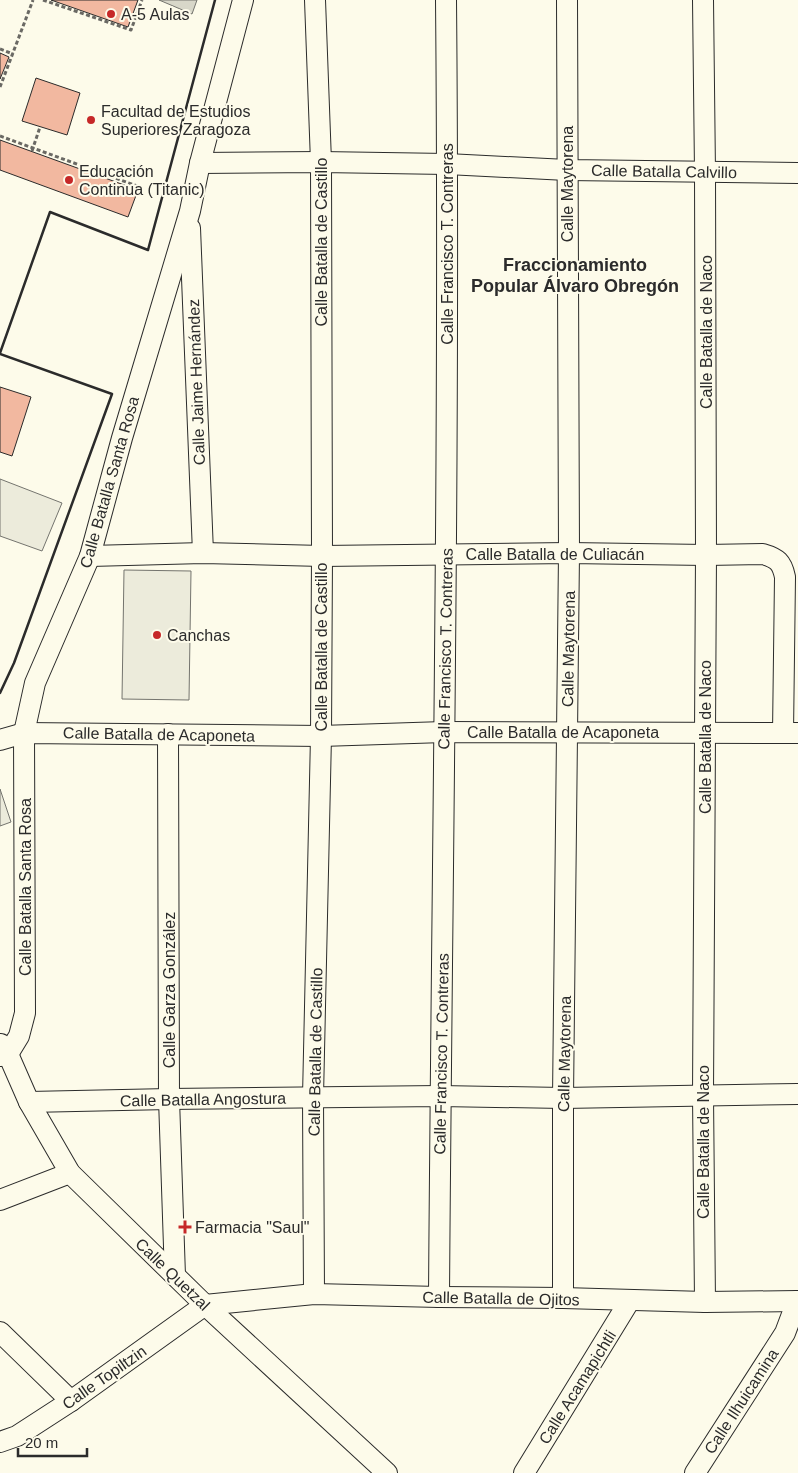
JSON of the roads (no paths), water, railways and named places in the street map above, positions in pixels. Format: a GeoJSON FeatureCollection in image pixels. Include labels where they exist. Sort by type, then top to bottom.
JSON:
{"type":"FeatureCollection","features":[{"type":"Feature","properties":{"kind":"street","name":"Calle Batalla Santa Rosa"},"geometry":{"type":"LineString","coordinates":[[3,1051],[19,1036],[25,1013],[24,733],[35,683],[90,556],[122,438],[190,211],[200,163],[243,0]]}},
{"type":"Feature","properties":{"kind":"street","name":"Calle Batalla de Castillo"},"geometry":{"type":"LineString","coordinates":[[314,1294],[313,1097],[321,736],[322,556],[320,162],[315,0]]}},
{"type":"Feature","properties":{"kind":"street","name":"Calle Francisco T. Contreras"},"geometry":{"type":"LineString","coordinates":[[439,1297],[446,554],[446,0]]}},
{"type":"Feature","properties":{"kind":"street","name":"Calle Maytorena"},"geometry":{"type":"LineString","coordinates":[[563,1298],[563,1098],[569,553],[567,0]]}},
{"type":"Feature","properties":{"kind":"street","name":"Calle Batalla de Naco"},"geometry":{"type":"LineString","coordinates":[[703,0],[706,555],[703,1095],[705,1302]]}},
{"type":"Feature","properties":{"kind":"street","name":"Calle Batalla Calvillo"},"geometry":{"type":"LineString","coordinates":[[200,163],[447,164],[567,170],[798,173]]}},
{"type":"Feature","properties":{"kind":"street","name":"Calle Jaime Hernández"},"geometry":{"type":"LineString","coordinates":[[190,211],[202,554]]}},
{"type":"Feature","properties":{"kind":"street","name":"Calle Batalla de Culiacán"},"geometry":{"type":"LineString","coordinates":[[90,556],[569,553],[763,554],[771,556],[783,568],[785,576],[790,733]]}},
{"type":"Feature","properties":{"kind":"street","name":"Calle Batalla de Acaponeta"},"geometry":{"type":"LineString","coordinates":[[0,740],[24,733],[321,736],[444,732],[790,733]]}},
{"type":"Feature","properties":{"kind":"street","name":"Calle Garza González"},"geometry":{"type":"LineString","coordinates":[[168,734],[169,1099],[175,1276]]}},
{"type":"Feature","properties":{"kind":"street","name":"Calle Quetzal"},"geometry":{"type":"LineString","coordinates":[[3,1051],[29,1102],[70,1173],[205,1306],[387,1473]]}},
{"type":"Feature","properties":{"kind":"street","name":"Calle Batalla Angostura"},"geometry":{"type":"LineString","coordinates":[[29,1102],[313,1097],[440,1096],[563,1098],[798,1094]]}},
{"type":"Feature","properties":{"kind":"street"},"geometry":{"type":"LineString","coordinates":[[0,1200],[70,1173]]}},
{"type":"Feature","properties":{"kind":"street","name":"Calle Batalla de Ojitos"},"geometry":{"type":"LineString","coordinates":[[205,1306],[314,1294],[705,1302],[797,1301]]}},
{"type":"Feature","properties":{"kind":"street","name":"Calle Acamapichtli"},"geometry":{"type":"LineString","coordinates":[[524,1473],[630,1300]]}},
{"type":"Feature","properties":{"kind":"street","name":"Calle Ilhuicamina"},"geometry":{"type":"LineString","coordinates":[[695,1473],[785,1333],[797,1301]]}},
{"type":"Feature","properties":{"kind":"street","name":"Calle Topiltzin"},"geometry":{"type":"LineString","coordinates":[[0,1442],[17,1436],[71,1401],[205,1306]]}},
{"type":"Feature","properties":{"kind":"street"},"geometry":{"type":"LineString","coordinates":[[0,1332],[71,1401]]}},
{"type":"Feature","properties":{"kind":"place","name":"A-5 Aulas"},"geometry":{"type":"Point","coordinates":[111,14]}},
{"type":"Feature","properties":{"kind":"place","name":"Facultad de Estudios Superiores Zaragoza"},"geometry":{"type":"Point","coordinates":[91,120]}},
{"type":"Feature","properties":{"kind":"place","name":"Educación Continua (Titanic)"},"geometry":{"type":"Point","coordinates":[69,180]}},
{"type":"Feature","properties":{"kind":"place","name":"Canchas"},"geometry":{"type":"Point","coordinates":[157,635]}},
{"type":"Feature","properties":{"kind":"place","name":"Farmacia \"Saul\""},"geometry":{"type":"Point","coordinates":[185,1227]}},
{"type":"Feature","properties":{"kind":"district","name":"Fraccionamiento Popular Álvaro Obregón"},"geometry":{"type":"Point","coordinates":[575,275]}}]}
